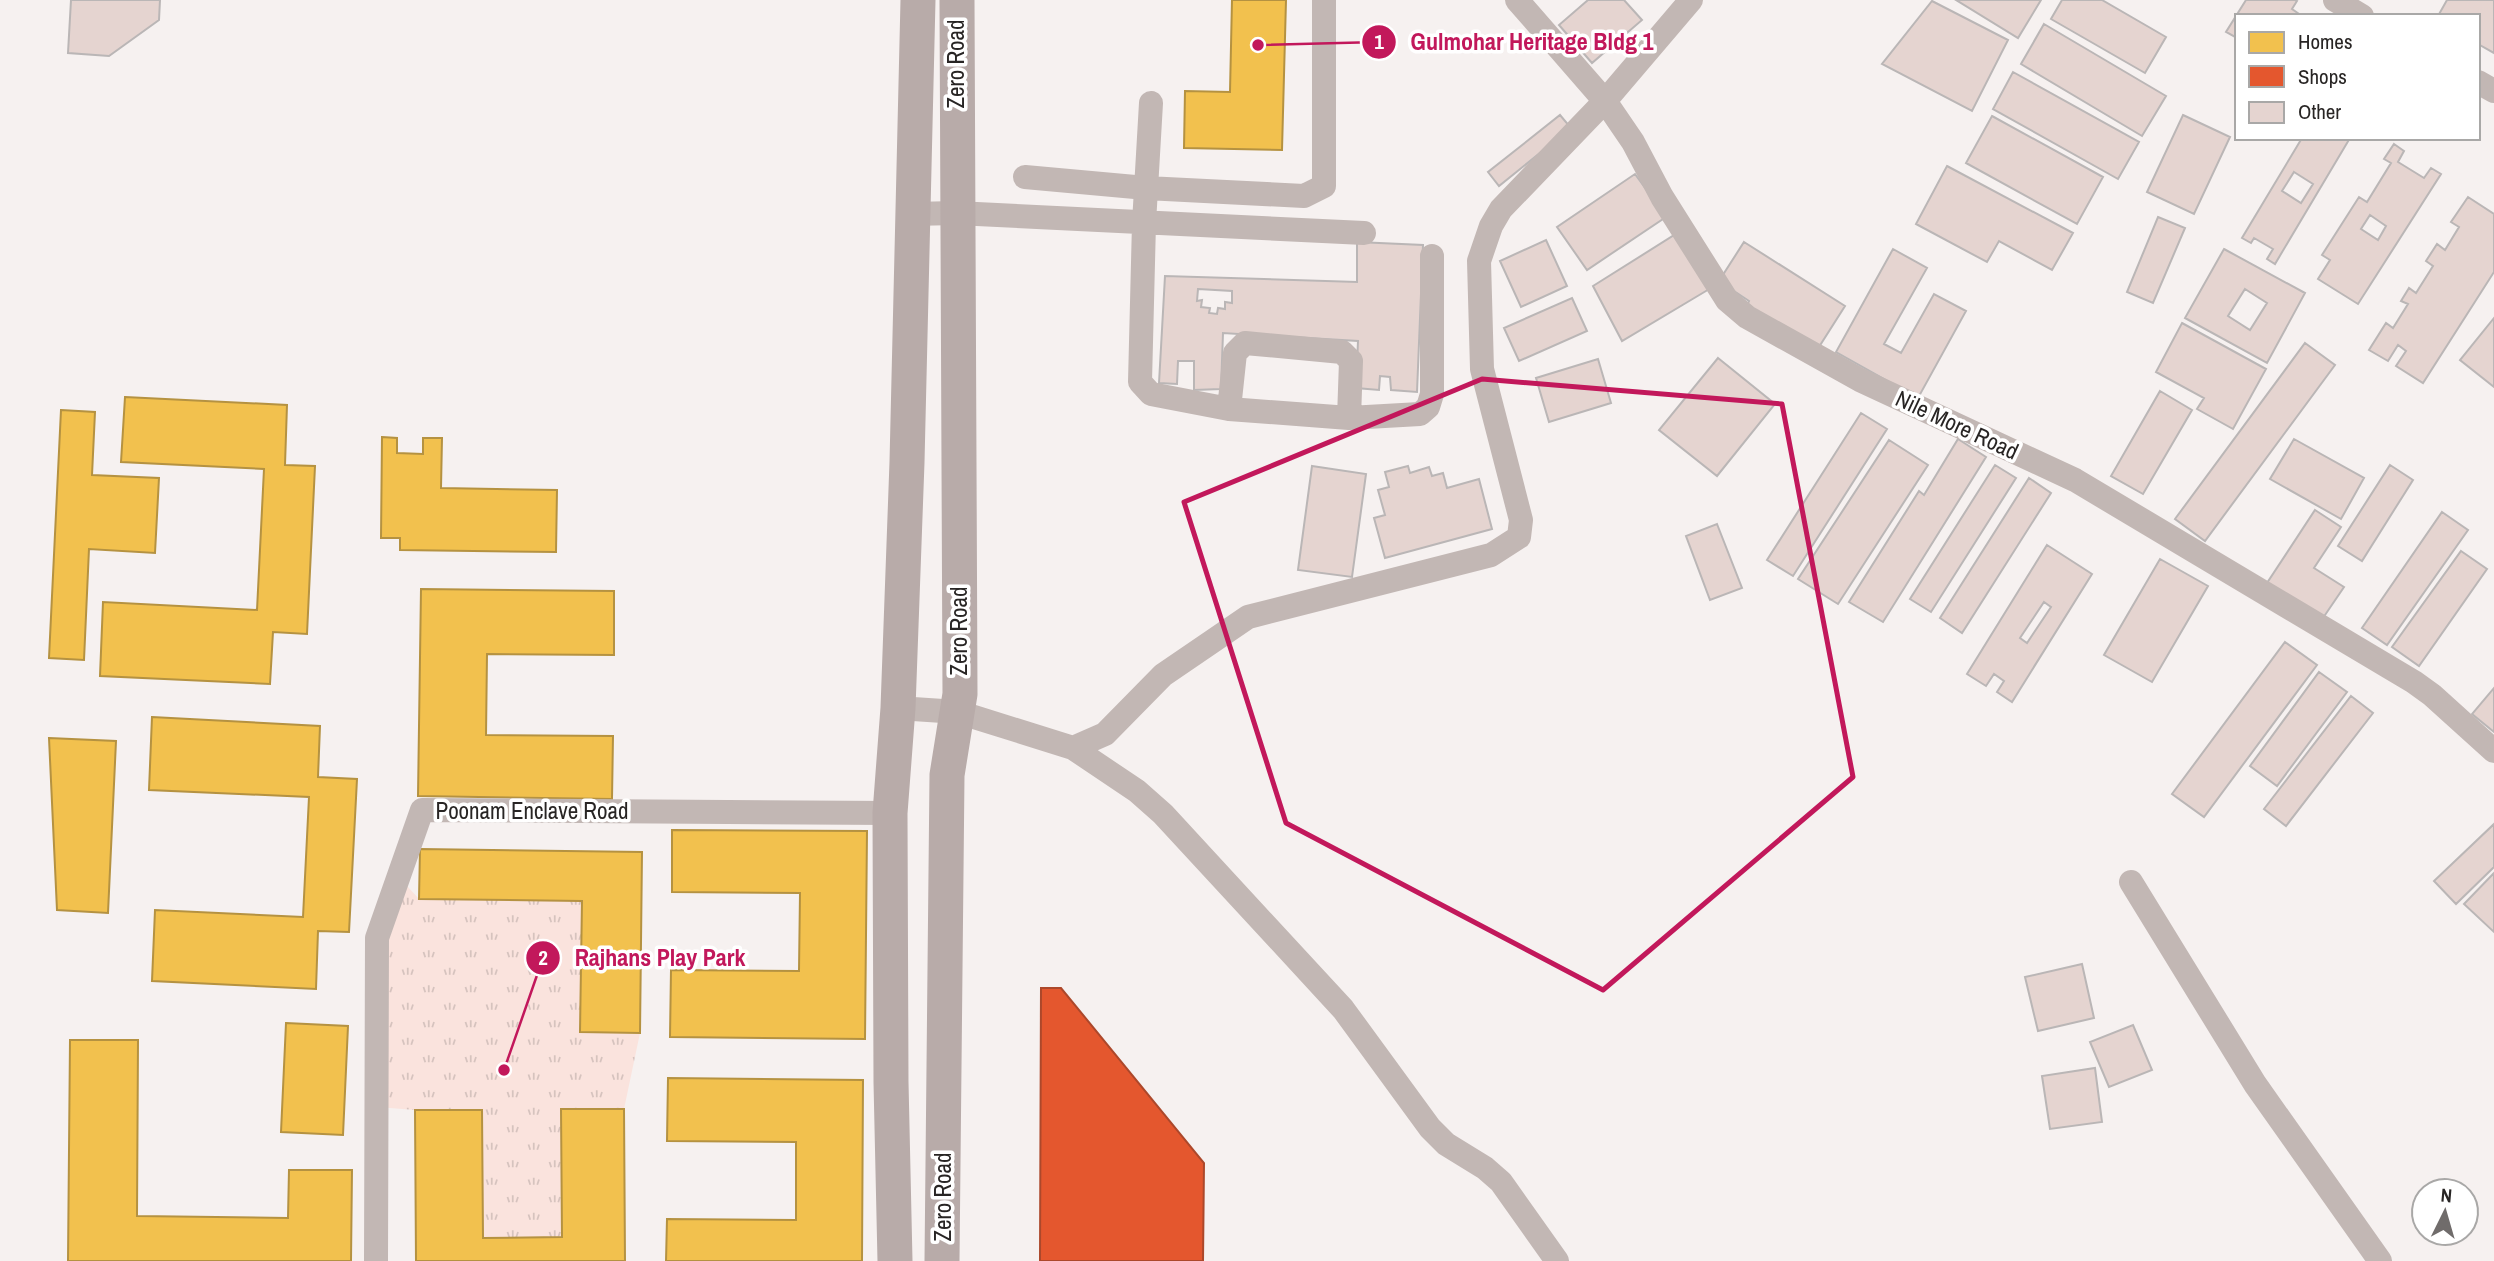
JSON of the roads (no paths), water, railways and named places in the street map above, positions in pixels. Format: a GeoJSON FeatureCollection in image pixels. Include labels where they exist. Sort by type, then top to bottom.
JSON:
{"type":"FeatureCollection","features":[{"type":"Feature","properties":{"kind":"street","name":"Zero Road"},"geometry":{"type":"LineString","coordinates":[[895,1261],[891,1102],[890,813],[898,708],[907,462],[918,0]]}},
{"type":"Feature","properties":{"kind":"street","name":"Zero Road"},"geometry":{"type":"LineString","coordinates":[[942,1261],[947,775],[958,712],[960,681],[957,0]]}},
{"type":"Feature","properties":{"kind":"street"},"geometry":{"type":"LineString","coordinates":[[1025,177],[1146,188],[1304,196],[1324,186],[1324,0]]}},
{"type":"Feature","properties":{"kind":"street","name":"Nile More Road"},"geometry":{"type":"LineString","coordinates":[[1517,0],[1605,101],[1633,142],[1662,197],[1727,300],[1746,317],[1860,380],[2076,480],[2414,682],[2494,751]]}},
{"type":"Feature","properties":{"kind":"street"},"geometry":{"type":"LineString","coordinates":[[1073,748],[1105,734],[1163,675],[1248,617],[1491,555],[1519,537],[1521,520],[1482,369],[1479,261],[1491,226],[1501,209],[1605,101],[1691,0]]}},
{"type":"Feature","properties":{"kind":"street"},"geometry":{"type":"LineString","coordinates":[[2335,0],[2359,14]]}},
{"type":"Feature","properties":{"kind":"street"},"geometry":{"type":"LineString","coordinates":[[1151,103],[1144,223],[1140,382],[1151,394],[1229,410],[1349,418],[1420,414],[1428,407],[1432,394],[1432,256]]}},
{"type":"Feature","properties":{"kind":"street"},"geometry":{"type":"LineString","coordinates":[[912,214],[1364,233]]}},
{"type":"Feature","properties":{"kind":"street"},"geometry":{"type":"LineString","coordinates":[[1229,410],[1235,354],[1245,343],[1342,352],[1351,361],[1349,418]]}},
{"type":"Feature","properties":{"kind":"street"},"geometry":{"type":"LineString","coordinates":[[898,708],[958,712],[1073,748],[1137,791],[1163,814],[1343,1009],[1430,1128],[1446,1144],[1485,1168],[1500,1182],[1557,1261]]}},
{"type":"Feature","properties":{"kind":"street","name":"Poonam Enclave Road"},"geometry":{"type":"LineString","coordinates":[[376,1261],[377,938],[422,810],[890,813]]}},
{"type":"Feature","properties":{"kind":"street"},"geometry":{"type":"LineString","coordinates":[[2132,882],[2255,1084],[2380,1261]]}},
{"type":"Feature","properties":{"kind":"street"},"geometry":{"type":"LineString","coordinates":[[891,1102],[943,1105]]}},
{"type":"Feature","properties":{"kind":"place","name":"Gulmohar Heritage Bldg 1"},"geometry":{"type":"Point","coordinates":[1258,45]}},
{"type":"Feature","properties":{"kind":"place","name":"Rajhans Play Park"},"geometry":{"type":"Point","coordinates":[504,1070]}}]}
